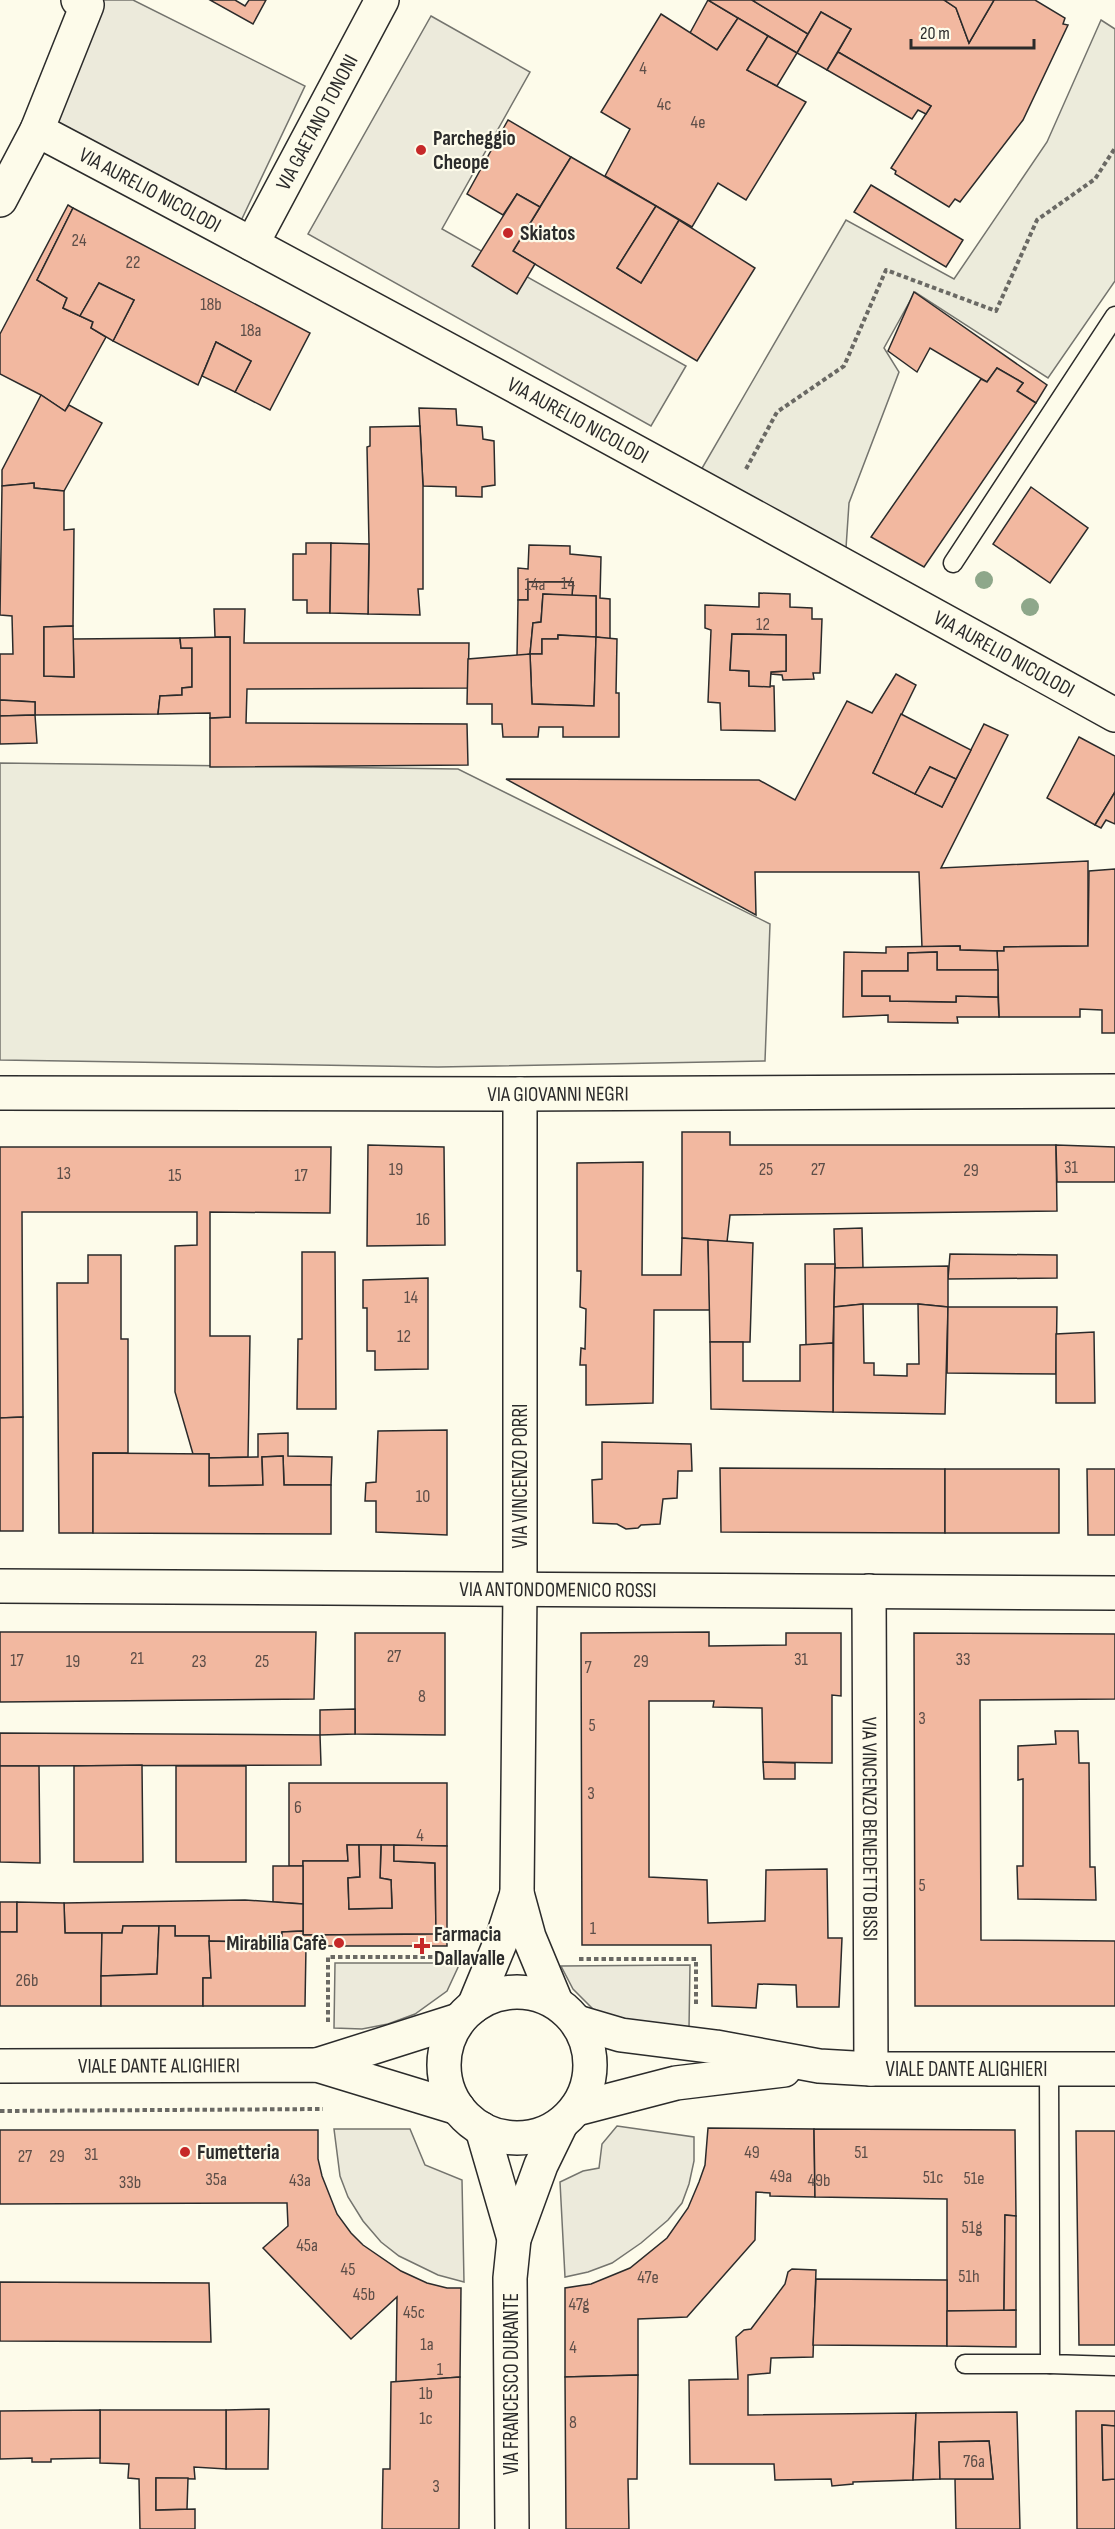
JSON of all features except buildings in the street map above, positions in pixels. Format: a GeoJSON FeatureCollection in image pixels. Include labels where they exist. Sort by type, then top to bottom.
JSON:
{"type":"FeatureCollection","features":[{"type":"Feature","properties":{"kind":"street","name":"VIA GAETANO TONONI"},"geometry":{"type":"LineString","coordinates":[[252,244],[382,0]]}},
{"type":"Feature","properties":{"kind":"street"},"geometry":{"type":"LineString","coordinates":[[0,200],[36,130],[83,2]]}},
{"type":"Feature","properties":{"kind":"street","name":"VIA AURELIO NICOLODI"},"geometry":{"type":"LineString","coordinates":[[36,130],[656,462],[1115,715]]}},
{"type":"Feature","properties":{"kind":"street","name":"VIA GIOVANNI NEGRI"},"geometry":{"type":"LineString","coordinates":[[0,1093],[520,1094],[1115,1091]]}},
{"type":"Feature","properties":{"kind":"street","name":"VIA VINCENZO PORRI"},"geometry":{"type":"LineString","coordinates":[[520,1094],[518,1893],[529,1937],[566,2012]]}},
{"type":"Feature","properties":{"kind":"street","name":"VIA ANTONDOMENICO ROSSI"},"geometry":{"type":"LineString","coordinates":[[0,1586],[1115,1593]]}},
{"type":"Feature","properties":{"kind":"street","name":"VIA VINCENZO BENEDETTO BISSI"},"geometry":{"type":"LineString","coordinates":[[869,1591],[871,2069]]}},
{"type":"Feature","properties":{"kind":"street","name":"VIA VINCENZO PORRI"},"geometry":{"type":"LineString","coordinates":[[466,2013],[503,1936],[518,1893]]}},
{"type":"Feature","properties":{"kind":"street"},"geometry":{"type":"LineString","coordinates":[[514,1991],[536,1994],[566,2012],[586,2039],[591,2066],[585,2093],[568,2117],[542,2134],[522,2138],[501,2136],[470,2119],[449,2092],[444,2074],[445,2055],[450,2037],[466,2013],[493,1995],[514,1991]]}},
{"type":"Feature","properties":{"kind":"street","name":"VIALE DANTE ALIGHIERI"},"geometry":{"type":"LineString","coordinates":[[566,2012],[621,2035],[716,2047],[819,2066],[871,2069],[1115,2069]]}},
{"type":"Feature","properties":{"kind":"street","name":"VIALE DANTE ALIGHIERI"},"geometry":{"type":"LineString","coordinates":[[0,2066],[316,2065],[466,2013]]}},
{"type":"Feature","properties":{"kind":"street","name":"VIALE DANTE ALIGHIERI"},"geometry":{"type":"LineString","coordinates":[[316,2065],[470,2119]]}},
{"type":"Feature","properties":{"kind":"street","name":"VIALE DANTE ALIGHIERI"},"geometry":{"type":"LineString","coordinates":[[568,2117],[676,2083],[819,2066]]}},
{"type":"Feature","properties":{"kind":"street","name":"VIA FRANCESCO DURANTE"},"geometry":{"type":"LineString","coordinates":[[512,2529],[510,2278],[514,2238],[541,2165],[568,2117]]}},
{"type":"Feature","properties":{"kind":"street","name":"VIA FRANCESCO DURANTE"},"geometry":{"type":"LineString","coordinates":[[470,2119],[514,2238]]}},
{"type":"Feature","properties":{"kind":"lane"},"geometry":{"type":"LineString","coordinates":[[953,563],[1115,316]]}},
{"type":"Feature","properties":{"kind":"lane"},"geometry":{"type":"LineString","coordinates":[[1049,2069],[1050,2364]]}},
{"type":"Feature","properties":{"kind":"lane"},"geometry":{"type":"LineString","coordinates":[[965,2364],[1115,2366]]}},
{"type":"Feature","properties":{"kind":"path"},"geometry":{"type":"LineString","coordinates":[[744,472],[777,412],[844,366],[886,270],[996,311],[1037,220],[1095,179],[1115,148]]}},
{"type":"Feature","properties":{"kind":"path"},"geometry":{"type":"LineString","coordinates":[[328,2028],[328,1957],[464,1956]]}},
{"type":"Feature","properties":{"kind":"path"},"geometry":{"type":"LineString","coordinates":[[568,1959],[696,1959],[696,2012]]}},
{"type":"Feature","properties":{"kind":"path"},"geometry":{"type":"LineString","coordinates":[[0,2111],[327,2109]]}},
{"type":"Feature","properties":{"kind":"shaded area"},"geometry":{"type":"Polygon","coordinates":[[[101,0],[133,0],[305,86],[239,225],[53,125],[101,0]]]}},
{"type":"Feature","properties":{"kind":"shaded area","name":"Parcheggio Cheope"},"geometry":{"type":"Polygon","coordinates":[[[431,16],[530,72],[442,229],[686,366],[651,426],[308,234],[431,16]]]}},
{"type":"Feature","properties":{"kind":"shaded area"},"geometry":{"type":"Polygon","coordinates":[[[1101,20],[1115,29],[1115,281],[1048,378],[915,292],[884,348],[899,372],[849,503],[846,548],[701,470],[846,220],[954,279],[1047,142],[1101,20]]]}},
{"type":"Feature","properties":{"kind":"shaded area"},"geometry":{"type":"Polygon","coordinates":[[[0,763],[458,769],[770,924],[765,1061],[438,1067],[0,1060],[0,763]]]}},
{"type":"Feature","properties":{"kind":"shaded area"},"geometry":{"type":"Polygon","coordinates":[[[335,1963],[460,1963],[447,1991],[415,2014],[388,2024],[362,2029],[334,2028],[335,1963]]]}},
{"type":"Feature","properties":{"kind":"shaded area"},"geometry":{"type":"Polygon","coordinates":[[[690,1965],[689,2028],[655,2028],[598,2014],[573,1989],[561,1966],[690,1965]]]}},
{"type":"Feature","properties":{"kind":"shaded area"},"geometry":{"type":"Polygon","coordinates":[[[617,2126],[694,2137],[694,2161],[689,2184],[682,2203],[668,2220],[641,2243],[612,2263],[565,2277],[560,2182],[583,2171],[599,2168],[602,2144],[617,2126]]]}},
{"type":"Feature","properties":{"kind":"shaded area"},"geometry":{"type":"Polygon","coordinates":[[[334,2129],[410,2129],[425,2165],[462,2180],[464,2282],[438,2275],[399,2256],[381,2242],[363,2221],[348,2197],[340,2176],[334,2129]]]}},
{"type":"Feature","properties":{"kind":"place","name":"Parcheggio Cheope"},"geometry":{"type":"Point","coordinates":[421,150]}},
{"type":"Feature","properties":{"kind":"place","name":"Skiatos"},"geometry":{"type":"Point","coordinates":[508,233]}},
{"type":"Feature","properties":{"kind":"place","name":"Mirabilia Cafè"},"geometry":{"type":"Point","coordinates":[339,1943]}},
{"type":"Feature","properties":{"kind":"place","name":"Farmacia Dallavalle"},"geometry":{"type":"Point","coordinates":[422,1946]}},
{"type":"Feature","properties":{"kind":"place","name":"Fumetteria"},"geometry":{"type":"Point","coordinates":[185,2152]}}]}
